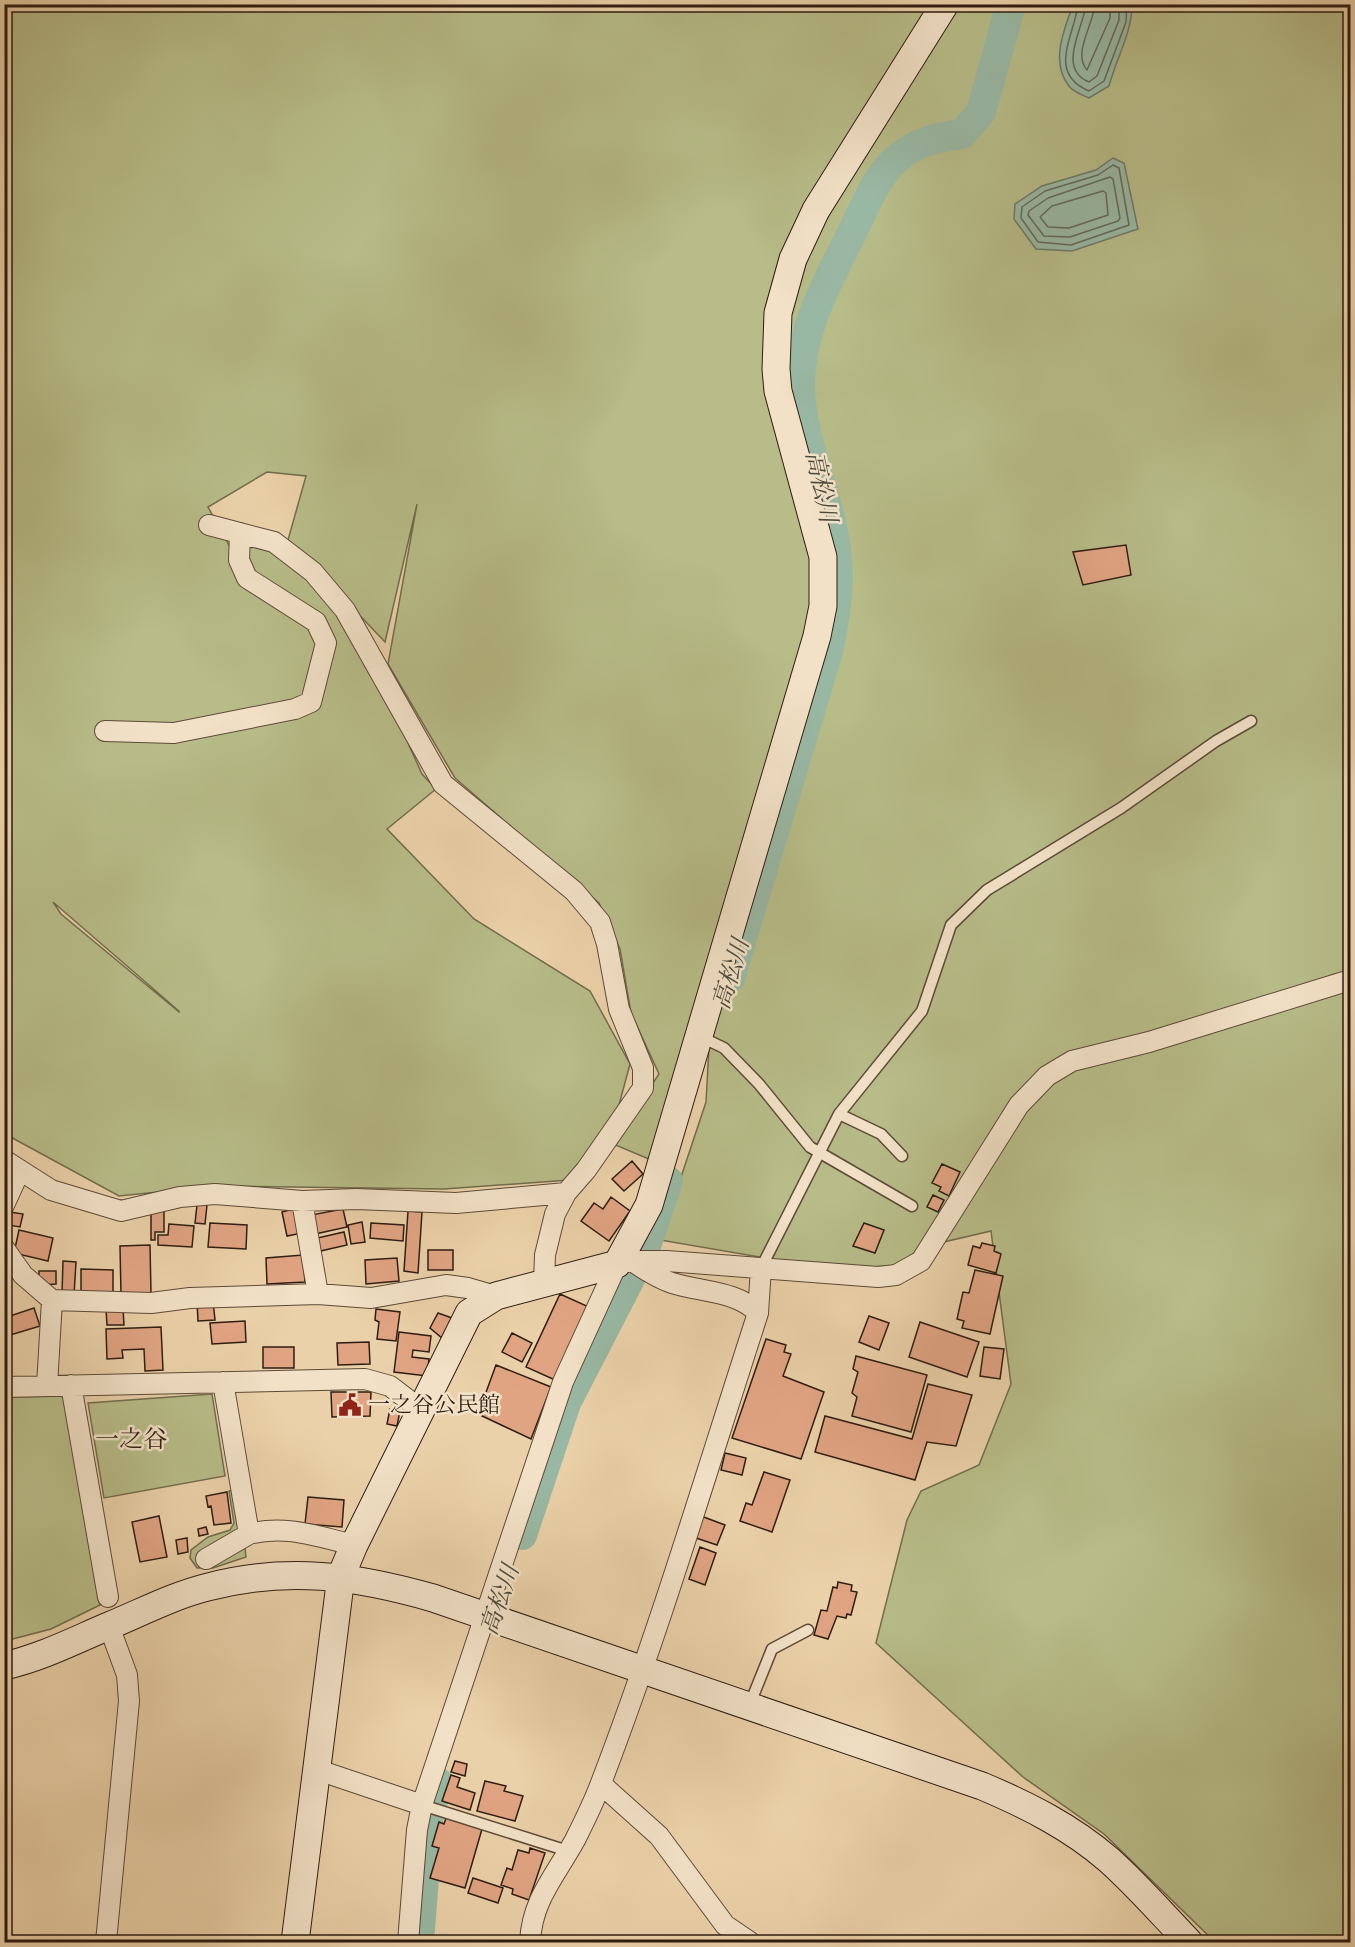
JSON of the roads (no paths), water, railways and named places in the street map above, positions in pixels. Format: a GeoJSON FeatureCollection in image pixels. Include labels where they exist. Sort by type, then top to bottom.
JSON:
{"type":"FeatureCollection","features":[{"type":"Feature","properties":{"kind":"street"},"geometry":{"type":"LineString","coordinates":[[408,1942],[417,1830],[430,1807],[493,1618],[563,1382],[624,1262],[649,1205],[814,647],[823,606],[823,556],[777,380],[778,313],[784,283],[816,210],[945,4]]}},
{"type":"Feature","properties":{"kind":"street"},"geometry":{"type":"LineString","coordinates":[[209,525],[274,542],[313,572],[345,610],[443,784],[574,891],[600,922],[607,944],[619,1009],[643,1068],[642,1088],[586,1170],[566,1193],[555,1214],[545,1255],[544,1283]]}},
{"type":"Feature","properties":{"kind":"street"},"geometry":{"type":"LineString","coordinates":[[105,731],[174,733],[295,709],[311,702],[326,643],[316,622],[247,578],[238,560],[240,533]]}},
{"type":"Feature","properties":{"kind":"street"},"geometry":{"type":"LineString","coordinates":[[295,1942],[342,1576],[354,1545],[420,1409],[470,1313],[496,1296],[624,1262],[667,1261],[878,1277],[896,1275],[911,1269],[921,1261],[1019,1105],[1047,1076],[1072,1061],[1149,1042],[1350,980]]}},
{"type":"Feature","properties":{"kind":"street"},"geometry":{"type":"LineString","coordinates":[[4,1205],[12,1165],[51,1190],[121,1211],[180,1197],[215,1194],[302,1201],[356,1199],[456,1203],[566,1193]]}},
{"type":"Feature","properties":{"kind":"street"},"geometry":{"type":"LineString","coordinates":[[302,1201],[318,1294]]}},
{"type":"Feature","properties":{"kind":"street"},"geometry":{"type":"LineString","coordinates":[[4,1248],[23,1275],[52,1300],[151,1303],[190,1298],[318,1294],[371,1298],[446,1286],[468,1288],[496,1296]]}},
{"type":"Feature","properties":{"kind":"street"},"geometry":{"type":"LineString","coordinates":[[624,1262],[673,1283],[747,1301],[758,1313]]}},
{"type":"Feature","properties":{"kind":"street"},"geometry":{"type":"LineString","coordinates":[[530,1942],[531,1925],[537,1902],[568,1851],[601,1784],[641,1669],[758,1313],[761,1268]]}},
{"type":"Feature","properties":{"kind":"street"},"geometry":{"type":"LineString","coordinates":[[47,1386],[52,1300]]}},
{"type":"Feature","properties":{"kind":"street"},"geometry":{"type":"LineString","coordinates":[[4,1387],[365,1379],[390,1386],[420,1409]]}},
{"type":"Feature","properties":{"kind":"street"},"geometry":{"type":"LineString","coordinates":[[223,1382],[249,1534]]}},
{"type":"Feature","properties":{"kind":"street"},"geometry":{"type":"LineString","coordinates":[[71,1385],[108,1597]]}},
{"type":"Feature","properties":{"kind":"street"},"geometry":{"type":"LineString","coordinates":[[206,1559],[249,1534],[266,1530],[297,1531],[354,1545]]}},
{"type":"Feature","properties":{"kind":"street"},"geometry":{"type":"LineString","coordinates":[[4,1666],[66,1647],[109,1626],[207,1587],[250,1578],[300,1574],[342,1576],[376,1582],[493,1618],[982,1786],[1029,1806],[1074,1834],[1109,1860],[1189,1942]]}},
{"type":"Feature","properties":{"kind":"street"},"geometry":{"type":"LineString","coordinates":[[106,1942],[129,1701],[127,1675],[109,1626]]}},
{"type":"Feature","properties":{"kind":"street"},"geometry":{"type":"LineString","coordinates":[[318,1770],[430,1807]]}},
{"type":"Feature","properties":{"kind":"street"},"geometry":{"type":"LineString","coordinates":[[601,1784],[659,1836],[719,1917],[750,1942]]}},
{"type":"Feature","properties":{"kind":"lane"},"geometry":{"type":"LineString","coordinates":[[761,1268],[839,1114],[922,1011],[951,926],[987,890],[1120,808],[1216,741],[1251,722]]}},
{"type":"Feature","properties":{"kind":"lane"},"geometry":{"type":"LineString","coordinates":[[699,1036],[717,1042],[724,1048],[759,1084],[803,1141],[912,1206]]}},
{"type":"Feature","properties":{"kind":"lane"},"geometry":{"type":"LineString","coordinates":[[839,1114],[881,1134],[902,1156]]}},
{"type":"Feature","properties":{"kind":"lane"},"geometry":{"type":"LineString","coordinates":[[749,1706],[772,1649],[808,1630]]}},
{"type":"Feature","properties":{"kind":"lane"},"geometry":{"type":"LineString","coordinates":[[430,1807],[568,1851]]}},
{"type":"Feature","properties":{"kind":"water"},"geometry":{"type":"Polygon","coordinates":[[[1073,5],[1132,5],[1127,36],[1109,86],[1089,98],[1071,88],[1063,77],[1060,67],[1060,46],[1073,5]]]}},
{"type":"Feature","properties":{"kind":"water"},"geometry":{"type":"Polygon","coordinates":[[[1113,158],[1124,163],[1138,229],[1072,251],[1036,249],[1014,219],[1015,204],[1042,186],[1096,170],[1113,158]]]}},
{"type":"Feature","properties":{"kind":"waterway","name":"高松川"},"geometry":{"type":"LineString","coordinates":[[730,978],[828,651],[836,606],[838,572],[834,539],[802,409],[800,387],[804,345],[817,305],[884,172],[899,157],[921,143],[962,134],[981,112],[1011,4]]}},
{"type":"Feature","properties":{"kind":"waterway","name":"高松川"},"geometry":{"type":"LineString","coordinates":[[646,1246],[668,1181]]}},
{"type":"Feature","properties":{"kind":"waterway","name":"高松川"},"geometry":{"type":"LineString","coordinates":[[522,1535],[566,1403],[633,1273]]}},
{"type":"Feature","properties":{"kind":"waterway","name":"高松川"},"geometry":{"type":"LineString","coordinates":[[419,1942],[429,1812],[439,1783]]}},
{"type":"Feature","properties":{"kind":"place","name":"一之谷公民館"},"geometry":{"type":"Point","coordinates":[350,1405]}},
{"type":"Feature","properties":{"kind":"district","name":"一之谷"},"geometry":{"type":"Point","coordinates":[131,1439]}}]}
